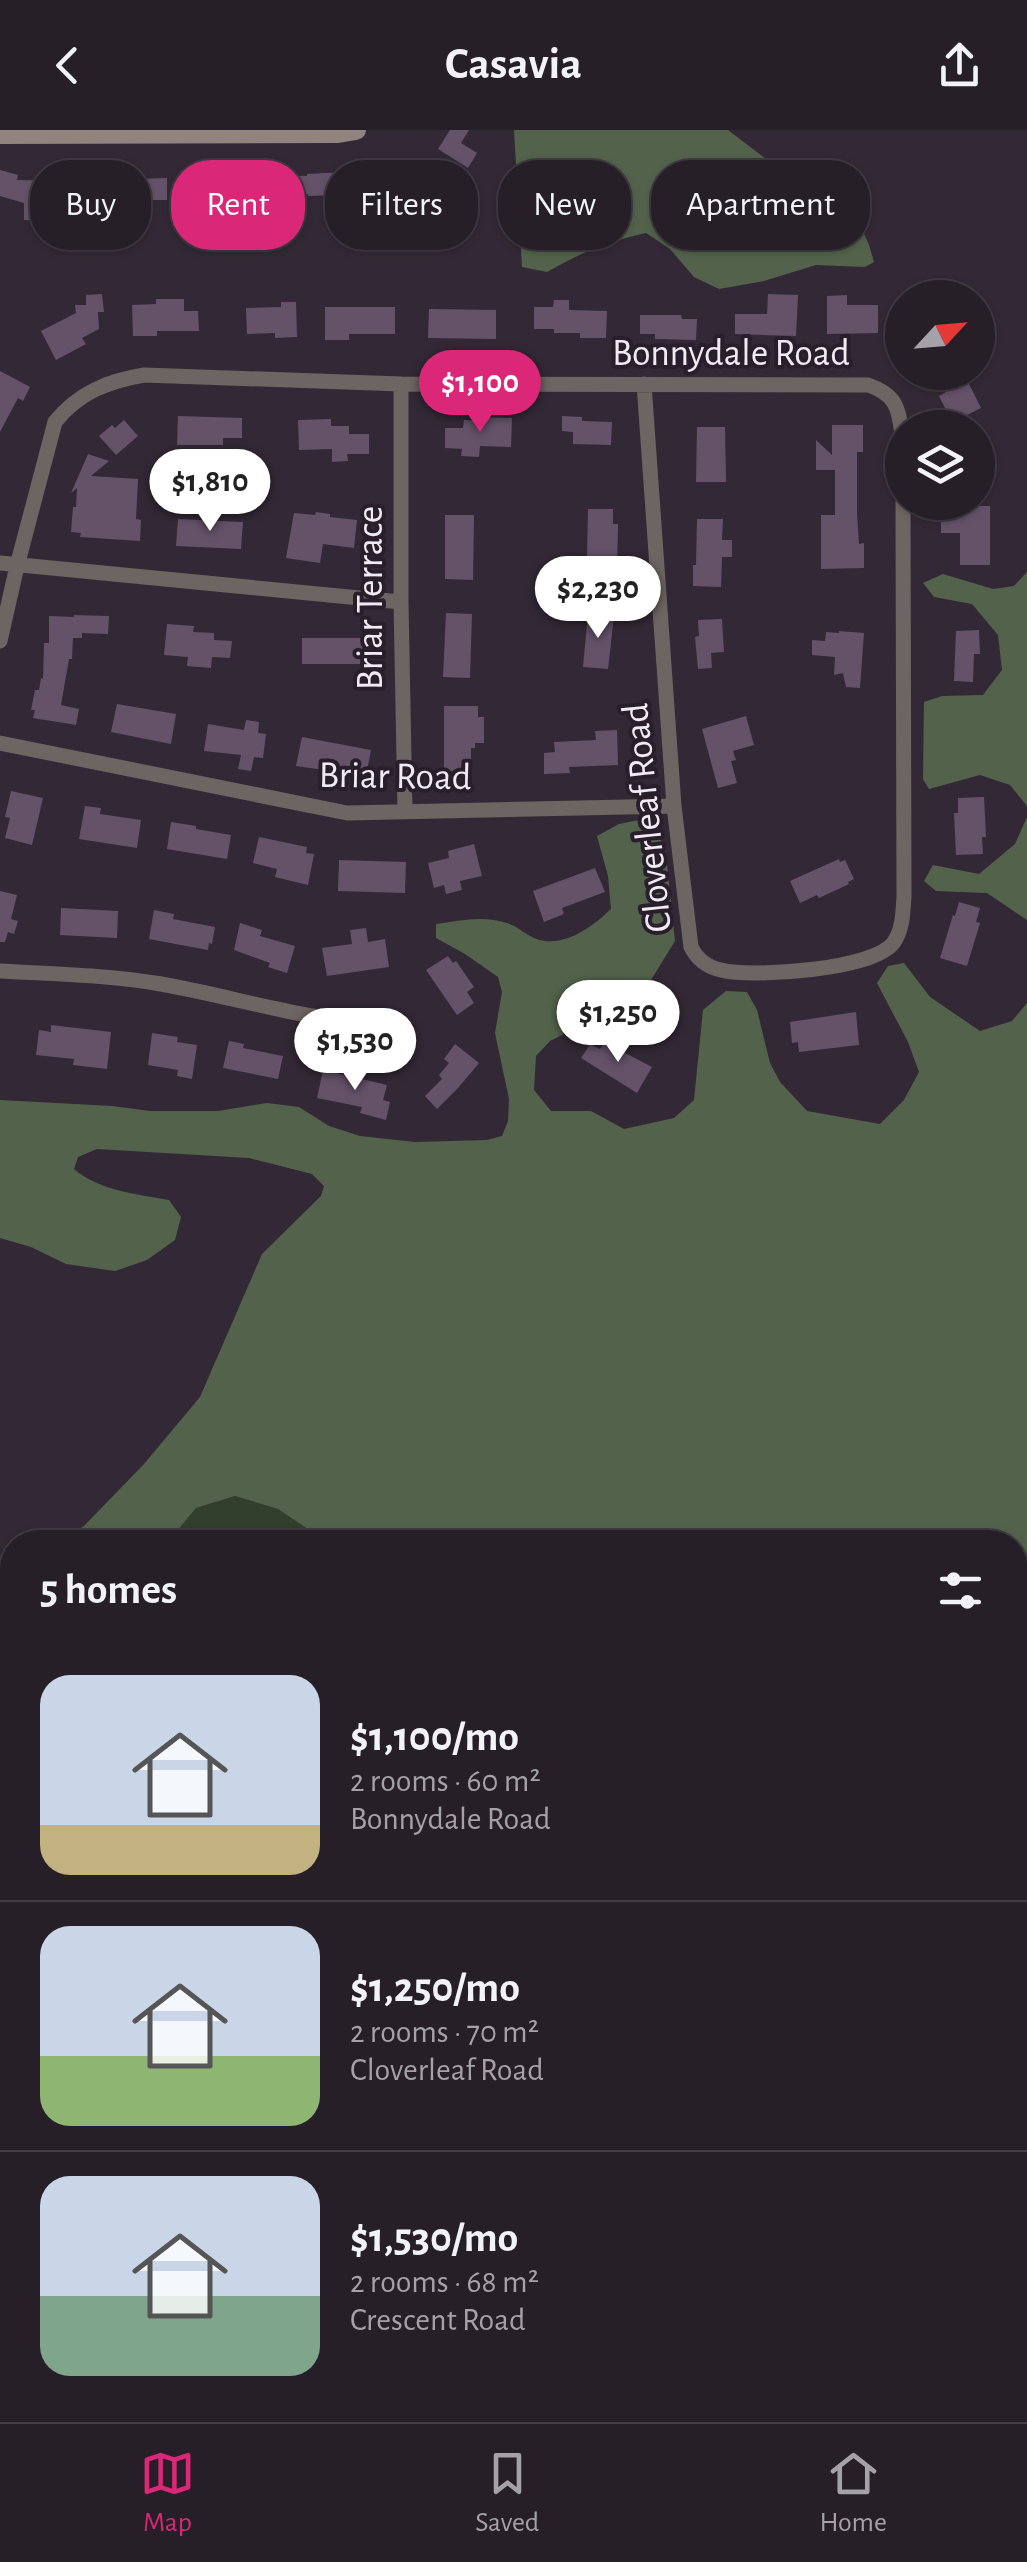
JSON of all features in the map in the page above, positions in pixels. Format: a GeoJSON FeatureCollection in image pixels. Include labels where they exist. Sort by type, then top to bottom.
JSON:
{"type":"FeatureCollection","features":[{"type":"Feature","properties":{"kind":"street"},"geometry":{"type":"LineString","coordinates":[[0,134],[338,134],[356,130]]}},
{"type":"Feature","properties":{"kind":"street","name":"Bonnydale Road"},"geometry":{"type":"LineString","coordinates":[[0,642],[8,565],[54,422],[68,404],[120,379],[144,375],[401,384],[868,385],[890,395],[898,410]]}},
{"type":"Feature","properties":{"kind":"street","name":"Briar Terrace"},"geometry":{"type":"LineString","coordinates":[[401,384],[404,811]]}},
{"type":"Feature","properties":{"kind":"street","name":"Cloverleaf Road"},"geometry":{"type":"LineString","coordinates":[[644,384],[674,806],[692,947],[704,963],[716,969],[738,973],[834,967],[871,957],[894,942],[903,918],[904,896],[903,520]]}},
{"type":"Feature","properties":{"kind":"street"},"geometry":{"type":"LineString","coordinates":[[8,565],[400,602]]}},
{"type":"Feature","properties":{"kind":"street","name":"Briar Road"},"geometry":{"type":"LineString","coordinates":[[0,743],[347,813],[674,806]]}},
{"type":"Feature","properties":{"kind":"street"},"geometry":{"type":"LineString","coordinates":[[0,971],[158,983],[336,1022],[380,1024]]}},
{"type":"Feature","properties":{"kind":"green space"},"geometry":{"type":"Polygon","coordinates":[[[514,130],[728,130],[767,160],[651,160],[651,236],[646,233],[631,237],[631,160],[516,160],[514,130]]]}},
{"type":"Feature","properties":{"kind":"green space"},"geometry":{"type":"Polygon","coordinates":[[[870,248],[874,262],[865,267],[816,265],[764,281],[719,289],[694,277],[671,250],[870,248]]]}},
{"type":"Feature","properties":{"kind":"green space"},"geometry":{"type":"Polygon","coordinates":[[[521,250],[591,250],[547,272],[522,267],[521,250]]]}},
{"type":"Feature","properties":{"kind":"green space"},"geometry":{"type":"Polygon","coordinates":[[[1027,572],[1027,806],[1010,785],[980,775],[929,789],[923,779],[924,702],[942,696],[983,695],[1002,670],[998,635],[972,604],[934,597],[923,583],[943,574],[993,589],[1014,586],[1027,572]]]}},
{"type":"Feature","properties":{"kind":"green space"},"geometry":{"type":"Polygon","coordinates":[[[1027,817],[1027,920],[987,893],[936,891],[924,881],[933,865],[979,874],[1015,844],[1027,817]]]}},
{"type":"Feature","properties":{"kind":"green space"},"geometry":{"type":"Polygon","coordinates":[[[644,819],[665,845],[675,941],[651,980],[606,1013],[550,1041],[536,1056],[534,1090],[551,1111],[591,1111],[624,1129],[674,1118],[694,1100],[703,1010],[726,991],[747,992],[757,1010],[770,1063],[780,1082],[807,1111],[880,1124],[904,1100],[919,1072],[877,983],[888,966],[904,963],[930,997],[980,1031],[1012,1021],[1027,1003],[1027,1530],[309,1530],[278,1509],[235,1496],[196,1508],[178,1530],[78,1530],[144,1464],[200,1397],[262,1254],[321,1196],[324,1186],[312,1174],[249,1158],[97,1149],[78,1157],[74,1169],[107,1187],[169,1200],[181,1217],[175,1240],[147,1260],[115,1271],[66,1264],[0,1238],[0,1100],[150,1111],[218,1111],[267,1103],[299,1107],[329,1126],[360,1136],[415,1142],[502,1136],[508,1121],[509,1099],[495,1033],[502,992],[498,977],[436,938],[436,924],[489,919],[545,941],[576,935],[611,909],[608,876],[597,836],[619,824],[644,819]]]}},
{"type":"Feature","properties":{"kind":"green space"},"geometry":{"type":"Polygon","coordinates":[[[235,1496],[278,1509],[309,1530],[178,1530],[196,1508],[235,1496]]]}},
{"type":"Feature","properties":{"kind":"building"},"geometry":{"type":"Polygon","coordinates":[[[450,130],[469,130],[461,143],[477,153],[473,160],[455,160],[438,149],[450,130]]]}},
{"type":"Feature","properties":{"kind":"building"},"geometry":{"type":"Polygon","coordinates":[[[0,170],[18,175],[17,180],[30,180],[30,220],[24,220],[24,203],[0,196],[0,170]]]}},
{"type":"Feature","properties":{"kind":"building"},"geometry":{"type":"Polygon","coordinates":[[[325,173],[325,195],[305,194],[307,174],[325,173]]]}},
{"type":"Feature","properties":{"kind":"building"},"geometry":{"type":"Polygon","coordinates":[[[167,178],[167,200],[151,200],[151,179],[167,178]]]}},
{"type":"Feature","properties":{"kind":"building"},"geometry":{"type":"Polygon","coordinates":[[[102,294],[104,312],[98,312],[99,329],[82,338],[86,344],[56,360],[41,331],[76,313],[75,305],[86,305],[86,295],[102,294]]]}},
{"type":"Feature","properties":{"kind":"building"},"geometry":{"type":"Polygon","coordinates":[[[768,294],[798,295],[796,336],[735,334],[735,314],[767,314],[768,294]]]}},
{"type":"Feature","properties":{"kind":"building"},"geometry":{"type":"Polygon","coordinates":[[[847,295],[847,305],[878,305],[878,333],[827,334],[827,296],[847,295]]]}},
{"type":"Feature","properties":{"kind":"building"},"geometry":{"type":"Polygon","coordinates":[[[156,299],[184,299],[184,311],[198,311],[199,331],[157,331],[157,336],[133,336],[132,305],[156,304],[156,299]]]}},
{"type":"Feature","properties":{"kind":"building"},"geometry":{"type":"Polygon","coordinates":[[[554,300],[569,300],[569,310],[607,311],[606,338],[580,338],[580,333],[534,329],[534,307],[553,307],[554,300]]]}},
{"type":"Feature","properties":{"kind":"building"},"geometry":{"type":"Polygon","coordinates":[[[281,302],[296,302],[297,337],[247,334],[246,308],[281,307],[281,302]]]}},
{"type":"Feature","properties":{"kind":"building"},"geometry":{"type":"Polygon","coordinates":[[[325,307],[395,307],[395,334],[349,334],[349,340],[325,340],[325,307]]]}},
{"type":"Feature","properties":{"kind":"building"},"geometry":{"type":"Polygon","coordinates":[[[429,309],[496,310],[496,339],[428,338],[429,309]]]}},
{"type":"Feature","properties":{"kind":"building"},"geometry":{"type":"Polygon","coordinates":[[[640,315],[697,319],[696,340],[655,339],[655,334],[640,334],[640,315]]]}},
{"type":"Feature","properties":{"kind":"building"},"geometry":{"type":"Polygon","coordinates":[[[0,371],[30,387],[23,401],[18,398],[0,432],[0,371]]]}},
{"type":"Feature","properties":{"kind":"building"},"geometry":{"type":"Polygon","coordinates":[[[972,390],[981,408],[946,410],[939,396],[972,390]]]}},
{"type":"Feature","properties":{"kind":"building"},"geometry":{"type":"Polygon","coordinates":[[[178,416],[242,418],[242,438],[223,438],[223,445],[177,445],[178,416]]]}},
{"type":"Feature","properties":{"kind":"building"},"geometry":{"type":"Polygon","coordinates":[[[562,416],[612,422],[611,445],[573,444],[573,432],[562,431],[562,416]]]}},
{"type":"Feature","properties":{"kind":"building"},"geometry":{"type":"Polygon","coordinates":[[[483,417],[512,418],[511,447],[480,446],[479,457],[461,456],[462,449],[445,448],[445,428],[463,428],[464,420],[483,421],[483,417]]]}},
{"type":"Feature","properties":{"kind":"building"},"geometry":{"type":"Polygon","coordinates":[[[331,419],[331,426],[349,426],[349,434],[369,434],[369,454],[347,454],[348,461],[332,462],[332,449],[299,450],[298,420],[331,419]]]}},
{"type":"Feature","properties":{"kind":"building"},"geometry":{"type":"Polygon","coordinates":[[[124,420],[138,436],[116,455],[99,436],[124,420]]]}},
{"type":"Feature","properties":{"kind":"building"},"geometry":{"type":"Polygon","coordinates":[[[832,425],[863,425],[863,452],[857,452],[857,514],[859,544],[864,543],[864,568],[821,569],[821,515],[835,515],[835,470],[816,470],[816,440],[832,455],[832,425]]]}},
{"type":"Feature","properties":{"kind":"building"},"geometry":{"type":"Polygon","coordinates":[[[697,427],[725,427],[726,482],[696,482],[697,427]]]}},
{"type":"Feature","properties":{"kind":"building"},"geometry":{"type":"Polygon","coordinates":[[[88,454],[109,461],[91,476],[138,479],[136,519],[141,520],[140,541],[80,537],[81,533],[71,532],[77,488],[71,493],[88,454]]]}},
{"type":"Feature","properties":{"kind":"building"},"geometry":{"type":"Polygon","coordinates":[[[588,509],[613,509],[613,524],[618,524],[617,568],[598,567],[598,556],[587,556],[588,509]]]}},
{"type":"Feature","properties":{"kind":"building"},"geometry":{"type":"Polygon","coordinates":[[[316,512],[357,520],[354,548],[323,544],[320,563],[286,558],[294,513],[316,512]]]}},
{"type":"Feature","properties":{"kind":"building"},"geometry":{"type":"Polygon","coordinates":[[[445,515],[474,515],[473,580],[445,579],[445,515]]]}},
{"type":"Feature","properties":{"kind":"building"},"geometry":{"type":"Polygon","coordinates":[[[178,519],[243,522],[241,549],[176,546],[178,519]]]}},
{"type":"Feature","properties":{"kind":"building"},"geometry":{"type":"Polygon","coordinates":[[[697,519],[723,519],[722,540],[732,540],[732,557],[722,557],[721,587],[693,586],[697,519]]]}},
{"type":"Feature","properties":{"kind":"building"},"geometry":{"type":"Polygon","coordinates":[[[941,520],[990,520],[990,565],[960,565],[960,533],[941,533],[941,520]]]}},
{"type":"Feature","properties":{"kind":"building"},"geometry":{"type":"Polygon","coordinates":[[[446,613],[472,614],[470,678],[443,677],[446,613]]]}},
{"type":"Feature","properties":{"kind":"building"},"geometry":{"type":"Polygon","coordinates":[[[588,613],[614,616],[608,669],[583,667],[588,613]]]}},
{"type":"Feature","properties":{"kind":"building"},"geometry":{"type":"Polygon","coordinates":[[[49,616],[109,616],[108,634],[82,633],[82,638],[73,638],[61,705],[79,709],[76,725],[33,718],[35,690],[39,690],[43,679],[44,643],[49,643],[49,616]]]}},
{"type":"Feature","properties":{"kind":"building"},"geometry":{"type":"Polygon","coordinates":[[[722,619],[724,652],[711,653],[712,668],[698,669],[698,620],[722,619]]]}},
{"type":"Feature","properties":{"kind":"building"},"geometry":{"type":"Polygon","coordinates":[[[167,624],[194,626],[193,632],[214,633],[214,640],[232,641],[230,658],[212,657],[211,668],[187,666],[188,657],[164,655],[167,624]]]}},
{"type":"Feature","properties":{"kind":"building"},"geometry":{"type":"Polygon","coordinates":[[[979,630],[980,654],[974,654],[973,682],[954,681],[956,631],[979,630]]]}},
{"type":"Feature","properties":{"kind":"building"},"geometry":{"type":"Polygon","coordinates":[[[826,632],[864,633],[860,688],[846,687],[843,673],[834,675],[835,657],[812,655],[812,640],[825,641],[826,632]]]}},
{"type":"Feature","properties":{"kind":"building"},"geometry":{"type":"Polygon","coordinates":[[[302,638],[366,638],[366,664],[302,664],[302,638]]]}},
{"type":"Feature","properties":{"kind":"building"},"geometry":{"type":"Polygon","coordinates":[[[117,704],[176,714],[171,744],[111,732],[117,704]]]}},
{"type":"Feature","properties":{"kind":"building"},"geometry":{"type":"Polygon","coordinates":[[[444,706],[478,706],[478,717],[484,717],[484,743],[475,743],[475,748],[471,748],[471,771],[444,771],[444,706]]]}},
{"type":"Feature","properties":{"kind":"building"},"geometry":{"type":"Polygon","coordinates":[[[746,716],[754,745],[733,751],[736,760],[731,761],[737,783],[718,788],[702,729],[746,716]]]}},
{"type":"Feature","properties":{"kind":"building"},"geometry":{"type":"Polygon","coordinates":[[[246,720],[259,722],[258,733],[266,734],[263,758],[254,757],[251,771],[238,769],[241,755],[204,751],[208,724],[244,730],[246,720]]]}},
{"type":"Feature","properties":{"kind":"building"},"geometry":{"type":"Polygon","coordinates":[[[617,730],[618,765],[569,767],[570,773],[544,774],[544,753],[555,752],[554,742],[596,740],[595,731],[617,730]]]}},
{"type":"Feature","properties":{"kind":"building"},"geometry":{"type":"Polygon","coordinates":[[[302,737],[371,750],[366,776],[296,766],[302,737]]]}},
{"type":"Feature","properties":{"kind":"building"},"geometry":{"type":"Polygon","coordinates":[[[11,791],[43,798],[32,845],[5,838],[11,791]]]}},
{"type":"Feature","properties":{"kind":"building"},"geometry":{"type":"Polygon","coordinates":[[[984,797],[983,854],[956,855],[954,813],[958,813],[958,798],[984,797]]]}},
{"type":"Feature","properties":{"kind":"building"},"geometry":{"type":"Polygon","coordinates":[[[85,806],[101,808],[100,814],[141,820],[137,848],[79,839],[85,806]]]}},
{"type":"Feature","properties":{"kind":"building"},"geometry":{"type":"Polygon","coordinates":[[[171,822],[231,835],[227,859],[167,849],[171,822]]]}},
{"type":"Feature","properties":{"kind":"building"},"geometry":{"type":"Polygon","coordinates":[[[259,837],[307,847],[306,853],[314,854],[308,885],[275,877],[277,869],[253,863],[259,837]]]}},
{"type":"Feature","properties":{"kind":"building"},"geometry":{"type":"Polygon","coordinates":[[[474,844],[482,876],[460,881],[462,890],[446,894],[444,885],[434,888],[428,863],[449,858],[448,851],[474,844]]]}},
{"type":"Feature","properties":{"kind":"building"},"geometry":{"type":"Polygon","coordinates":[[[839,859],[845,860],[854,879],[819,898],[817,895],[800,903],[790,881],[839,859]]]}},
{"type":"Feature","properties":{"kind":"building"},"geometry":{"type":"Polygon","coordinates":[[[339,860],[406,862],[405,893],[338,891],[339,860]]]}},
{"type":"Feature","properties":{"kind":"building"},"geometry":{"type":"Polygon","coordinates":[[[595,868],[605,892],[562,908],[564,914],[544,922],[533,891],[595,868]]]}},
{"type":"Feature","properties":{"kind":"building"},"geometry":{"type":"Polygon","coordinates":[[[0,891],[17,895],[11,919],[18,921],[14,934],[8,932],[5,942],[0,942],[0,891]]]}},
{"type":"Feature","properties":{"kind":"building"},"geometry":{"type":"Polygon","coordinates":[[[959,902],[980,908],[976,922],[980,923],[967,966],[940,958],[959,902]]]}},
{"type":"Feature","properties":{"kind":"building"},"geometry":{"type":"Polygon","coordinates":[[[61,908],[118,911],[117,938],[60,935],[61,908]]]}},
{"type":"Feature","properties":{"kind":"building"},"geometry":{"type":"Polygon","coordinates":[[[154,910],[174,914],[173,919],[215,927],[212,944],[209,943],[208,950],[149,939],[154,910]]]}},
{"type":"Feature","properties":{"kind":"building"},"geometry":{"type":"Polygon","coordinates":[[[240,923],[262,930],[260,936],[295,946],[287,973],[234,950],[240,923]]]}},
{"type":"Feature","properties":{"kind":"building"},"geometry":{"type":"Polygon","coordinates":[[[366,928],[368,942],[385,939],[389,967],[327,976],[322,948],[352,944],[350,930],[366,928]]]}},
{"type":"Feature","properties":{"kind":"building"},"geometry":{"type":"Polygon","coordinates":[[[448,956],[474,987],[467,992],[474,1003],[457,1015],[426,970],[448,956]]]}},
{"type":"Feature","properties":{"kind":"building"},"geometry":{"type":"Polygon","coordinates":[[[856,1012],[859,1045],[799,1052],[798,1042],[792,1043],[790,1022],[856,1012]]]}},
{"type":"Feature","properties":{"kind":"building"},"geometry":{"type":"Polygon","coordinates":[[[51,1025],[111,1032],[107,1069],[73,1065],[74,1059],[36,1055],[39,1030],[51,1032],[51,1025]]]}},
{"type":"Feature","properties":{"kind":"building"},"geometry":{"type":"Polygon","coordinates":[[[152,1033],[197,1045],[192,1079],[177,1076],[178,1070],[148,1065],[152,1033]]]}},
{"type":"Feature","properties":{"kind":"building"},"geometry":{"type":"Polygon","coordinates":[[[229,1041],[283,1056],[278,1079],[223,1068],[229,1041]]]}},
{"type":"Feature","properties":{"kind":"building"},"geometry":{"type":"Polygon","coordinates":[[[604,1042],[652,1067],[637,1093],[581,1058],[590,1044],[600,1049],[604,1042]]]}},
{"type":"Feature","properties":{"kind":"building"},"geometry":{"type":"Polygon","coordinates":[[[455,1044],[479,1063],[437,1109],[425,1096],[442,1079],[439,1075],[449,1063],[444,1059],[455,1044]]]}},
{"type":"Feature","properties":{"kind":"building"},"geometry":{"type":"Polygon","coordinates":[[[323,1070],[387,1085],[383,1100],[390,1102],[386,1120],[360,1113],[362,1107],[317,1098],[323,1070]]]}}]}
